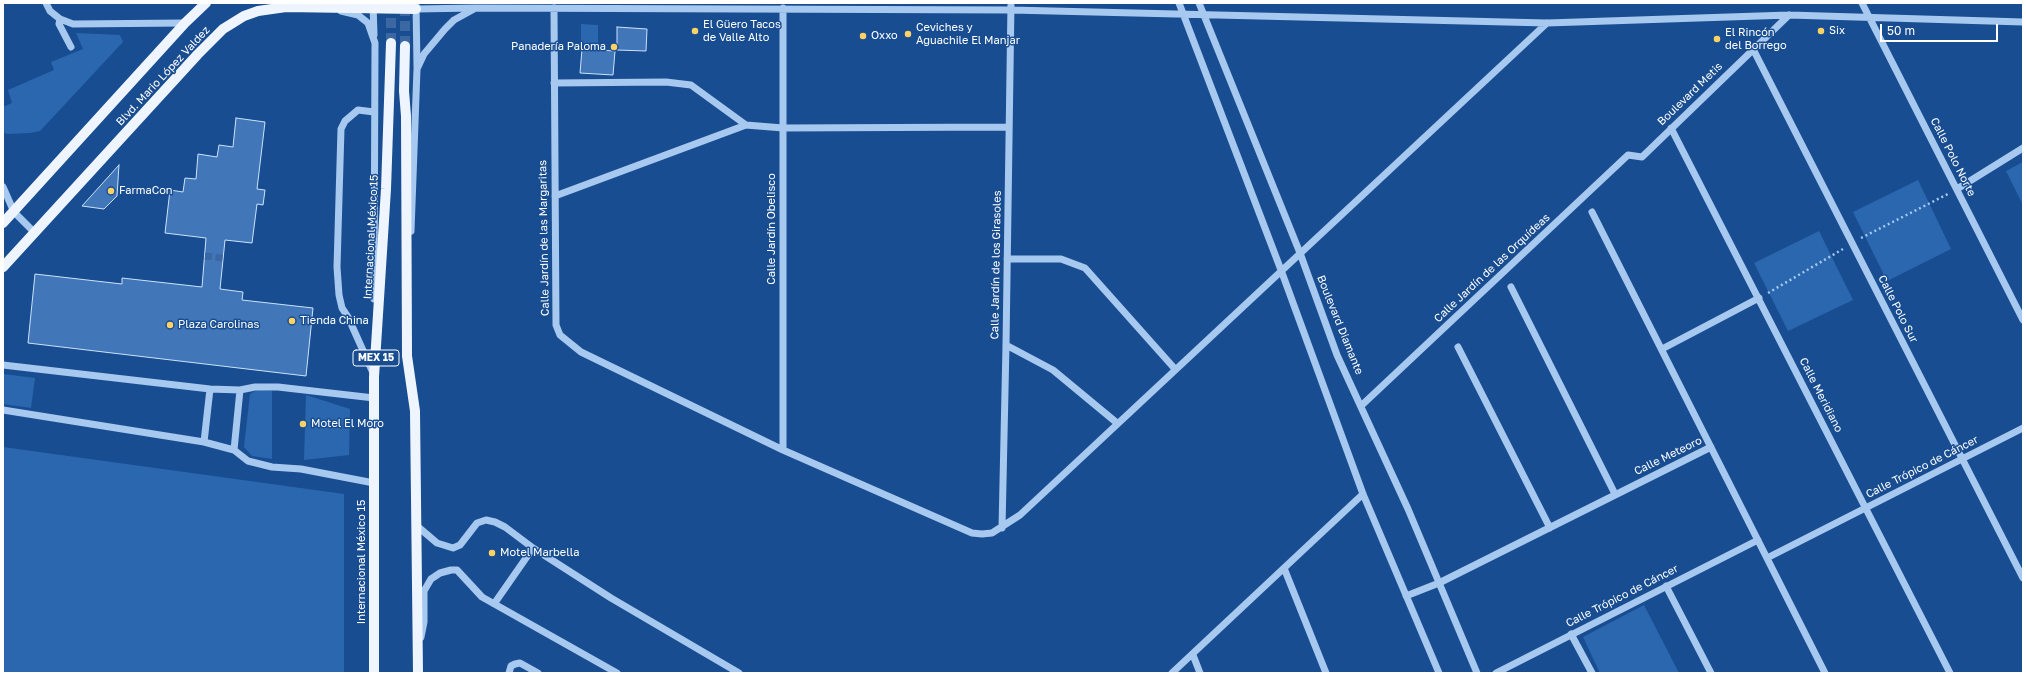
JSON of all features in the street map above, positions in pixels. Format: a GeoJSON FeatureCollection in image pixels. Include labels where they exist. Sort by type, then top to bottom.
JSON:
{"type":"FeatureCollection","features":[{"type":"Feature","properties":{"kind":"main road","name":"Blvd. Mario López Valdez"},"geometry":{"type":"LineString","coordinates":[[3,223],[185,23],[206,3]]}},
{"type":"Feature","properties":{"kind":"main road","name":"Blvd. Mario López Valdez"},"geometry":{"type":"LineString","coordinates":[[3,267],[198,54],[223,29],[244,16],[258,11],[286,7],[331,8],[416,6]]}},
{"type":"Feature","properties":{"kind":"main road","name":"Internacional México 15"},"geometry":{"type":"LineString","coordinates":[[374,673],[374,377],[386,189],[391,43]]}},
{"type":"Feature","properties":{"kind":"main road","name":"MEX 15"},"geometry":{"type":"LineString","coordinates":[[405,46],[404,91],[406,124],[407,366],[415,411],[418,673]]}},
{"type":"Feature","properties":{"kind":"street"},"geometry":{"type":"LineString","coordinates":[[46,3],[50,11],[60,19],[74,24],[185,23]]}},
{"type":"Feature","properties":{"kind":"street"},"geometry":{"type":"LineString","coordinates":[[1178,3],[1281,270],[1363,494],[1439,673]]}},
{"type":"Feature","properties":{"kind":"street","name":"Boulevard Diamante"},"geometry":{"type":"LineString","coordinates":[[1199,3],[1300,254],[1337,355],[1362,405],[1477,673]]}},
{"type":"Feature","properties":{"kind":"street","name":"Calle Polo Norte"},"geometry":{"type":"LineString","coordinates":[[1862,3],[2023,320]]}},
{"type":"Feature","properties":{"kind":"street"},"geometry":{"type":"LineString","coordinates":[[373,6],[375,43],[374,377]]}},
{"type":"Feature","properties":{"kind":"street"},"geometry":{"type":"LineString","coordinates":[[407,356],[417,69],[416,6],[476,8],[606,6],[783,8],[1011,6],[1182,13],[1547,23],[1789,15],[2023,22]]}},
{"type":"Feature","properties":{"kind":"street","name":"Calle Jardín de los Girasoles"},"geometry":{"type":"LineString","coordinates":[[1002,528],[1011,6]]}},
{"type":"Feature","properties":{"kind":"street"},"geometry":{"type":"LineString","coordinates":[[331,8],[358,15],[368,23],[375,43]]}},
{"type":"Feature","properties":{"kind":"street"},"geometry":{"type":"LineString","coordinates":[[417,69],[424,54],[444,29],[454,20],[476,8]]}},
{"type":"Feature","properties":{"kind":"street","name":"Calle Jardín de las Margaritas"},"geometry":{"type":"LineString","coordinates":[[554,8],[556,325],[560,335],[581,352],[783,450],[972,533],[992,533],[1002,528]]}},
{"type":"Feature","properties":{"kind":"street","name":"Calle Jardín Obelisco"},"geometry":{"type":"LineString","coordinates":[[783,8],[783,450]]}},
{"type":"Feature","properties":{"kind":"street","name":"Boulevard Metis"},"geometry":{"type":"LineString","coordinates":[[1642,157],[1789,15]]}},
{"type":"Feature","properties":{"kind":"street"},"geometry":{"type":"LineString","coordinates":[[60,19],[59,24],[72,47]]}},
{"type":"Feature","properties":{"kind":"street"},"geometry":{"type":"LineString","coordinates":[[1002,528],[1020,515],[1547,23]]}},
{"type":"Feature","properties":{"kind":"street","name":"Calle Polo Sur"},"geometry":{"type":"LineString","coordinates":[[1753,49],[2023,578]]}},
{"type":"Feature","properties":{"kind":"street"},"geometry":{"type":"LineString","coordinates":[[554,83],[666,82],[691,86],[746,125]]}},
{"type":"Feature","properties":{"kind":"street"},"geometry":{"type":"LineString","coordinates":[[374,112],[358,110],[345,121],[341,129],[337,267],[339,295],[342,308],[348,317],[374,377]]}},
{"type":"Feature","properties":{"kind":"street"},"geometry":{"type":"LineString","coordinates":[[555,196],[746,125],[783,128],[1008,128]]}},
{"type":"Feature","properties":{"kind":"street","name":"Calle Meridiano"},"geometry":{"type":"LineString","coordinates":[[1671,128],[1950,673]]}},
{"type":"Feature","properties":{"kind":"street"},"geometry":{"type":"LineString","coordinates":[[1957,190],[2023,148]]}},
{"type":"Feature","properties":{"kind":"street","name":"Calle Jardín de las Orquídeas"},"geometry":{"type":"LineString","coordinates":[[1362,405],[1628,155],[1642,157]]}},
{"type":"Feature","properties":{"kind":"street"},"geometry":{"type":"LineString","coordinates":[[3,187],[14,212],[34,232]]}},
{"type":"Feature","properties":{"kind":"street"},"geometry":{"type":"LineString","coordinates":[[1592,212],[1711,446]]}},
{"type":"Feature","properties":{"kind":"street"},"geometry":{"type":"LineString","coordinates":[[1007,259],[1061,259],[1085,268],[1175,369]]}},
{"type":"Feature","properties":{"kind":"street"},"geometry":{"type":"LineString","coordinates":[[1511,287],[1615,494]]}},
{"type":"Feature","properties":{"kind":"street"},"geometry":{"type":"LineString","coordinates":[[1662,349],[1759,298]]}},
{"type":"Feature","properties":{"kind":"street"},"geometry":{"type":"LineString","coordinates":[[1006,345],[1053,370],[1117,423]]}},
{"type":"Feature","properties":{"kind":"street"},"geometry":{"type":"LineString","coordinates":[[1458,347],[1550,528]]}},
{"type":"Feature","properties":{"kind":"street"},"geometry":{"type":"LineString","coordinates":[[3,365],[210,389],[240,390],[255,387],[278,387],[374,398]]}},
{"type":"Feature","properties":{"kind":"street"},"geometry":{"type":"LineString","coordinates":[[204,442],[210,389]]}},
{"type":"Feature","properties":{"kind":"street"},"geometry":{"type":"LineString","coordinates":[[234,450],[240,390]]}},
{"type":"Feature","properties":{"kind":"street"},"geometry":{"type":"LineString","coordinates":[[3,410],[204,442],[234,450],[248,461],[272,467],[301,469],[374,483]]}},
{"type":"Feature","properties":{"kind":"street","name":"Calle Trópico de Cáncer"},"geometry":{"type":"LineString","coordinates":[[1767,558],[2023,428]]}},
{"type":"Feature","properties":{"kind":"street","name":"Calle Meteoro"},"geometry":{"type":"LineString","coordinates":[[1406,596],[1439,583],[1711,446],[1825,673]]}},
{"type":"Feature","properties":{"kind":"street"},"geometry":{"type":"LineString","coordinates":[[1172,673],[1193,655],[1363,494]]}},
{"type":"Feature","properties":{"kind":"street"},"geometry":{"type":"LineString","coordinates":[[417,526],[437,543],[453,548],[460,545],[478,523],[486,520],[505,527],[533,548],[611,598],[739,673]]}},
{"type":"Feature","properties":{"kind":"street","name":"Calle Trópico de Cáncer"},"geometry":{"type":"LineString","coordinates":[[1496,673],[1758,540]]}},
{"type":"Feature","properties":{"kind":"street"},"geometry":{"type":"LineString","coordinates":[[494,604],[533,548]]}},
{"type":"Feature","properties":{"kind":"street"},"geometry":{"type":"LineString","coordinates":[[1284,568],[1326,673]]}},
{"type":"Feature","properties":{"kind":"street"},"geometry":{"type":"LineString","coordinates":[[418,648],[424,622],[424,591],[431,579],[440,573],[457,570],[477,593],[494,604],[617,673]]}},
{"type":"Feature","properties":{"kind":"street"},"geometry":{"type":"LineString","coordinates":[[1666,586],[1711,673]]}},
{"type":"Feature","properties":{"kind":"street"},"geometry":{"type":"LineString","coordinates":[[1571,634],[1592,673]]}},
{"type":"Feature","properties":{"kind":"street"},"geometry":{"type":"LineString","coordinates":[[1193,655],[1200,673]]}},
{"type":"Feature","properties":{"kind":"street"},"geometry":{"type":"LineString","coordinates":[[509,673],[511,666],[520,664],[538,673]]}},
{"type":"Feature","properties":{"kind":"shaded area"},"geometry":{"type":"Polygon","coordinates":[[[581,24],[598,25],[598,43],[581,43],[581,24]]]}},
{"type":"Feature","properties":{"kind":"shaded area"},"geometry":{"type":"Polygon","coordinates":[[[76,33],[120,35],[123,42],[40,131],[7,134],[3,132],[3,107],[12,103],[8,90],[54,70],[51,62],[83,49],[76,33]]]}},
{"type":"Feature","properties":{"kind":"shaded area"},"geometry":{"type":"Polygon","coordinates":[[[2023,162],[2023,205],[2006,171],[2023,162]]]}},
{"type":"Feature","properties":{"kind":"shaded area"},"geometry":{"type":"Polygon","coordinates":[[[1918,180],[1951,249],[1887,281],[1853,212],[1918,180]]]}},
{"type":"Feature","properties":{"kind":"shaded area"},"geometry":{"type":"Polygon","coordinates":[[[1819,231],[1853,300],[1788,331],[1754,263],[1819,231]]]}},
{"type":"Feature","properties":{"kind":"shaded area"},"geometry":{"type":"Polygon","coordinates":[[[3,374],[35,378],[31,408],[3,404],[3,374]]]}},
{"type":"Feature","properties":{"kind":"shaded area"},"geometry":{"type":"Polygon","coordinates":[[[257,390],[272,391],[272,459],[252,456],[244,447],[250,394],[257,390]]]}},
{"type":"Feature","properties":{"kind":"shaded area"},"geometry":{"type":"Polygon","coordinates":[[[306,395],[350,409],[349,455],[304,460],[306,395]]]}},
{"type":"Feature","properties":{"kind":"shaded area"},"geometry":{"type":"Polygon","coordinates":[[[3,447],[344,494],[344,673],[3,673],[3,447]]]}},
{"type":"Feature","properties":{"kind":"shaded area"},"geometry":{"type":"Polygon","coordinates":[[[1644,605],[1679,673],[1600,673],[1583,637],[1644,605]]]}},
{"type":"Feature","properties":{"kind":"building"},"geometry":{"type":"Polygon","coordinates":[[[617,27],[647,29],[646,51],[617,50],[617,27]]]}},
{"type":"Feature","properties":{"kind":"building"},"geometry":{"type":"Polygon","coordinates":[[[582,49],[615,51],[613,75],[580,73],[582,49]]]}},
{"type":"Feature","properties":{"kind":"building","name":"Plaza Carolinas"},"geometry":{"type":"Polygon","coordinates":[[[236,118],[265,122],[257,189],[265,190],[263,205],[257,204],[252,243],[225,240],[220,289],[243,292],[242,300],[313,308],[306,376],[28,343],[35,274],[122,284],[122,278],[202,287],[206,238],[165,233],[170,190],[183,192],[185,178],[196,179],[198,154],[217,157],[219,145],[233,147],[236,118]]]}},
{"type":"Feature","properties":{"kind":"building"},"geometry":{"type":"Polygon","coordinates":[[[119,165],[117,196],[104,209],[82,206],[119,165]]]}},
{"type":"Feature","properties":{"kind":"tunnel"},"geometry":{"type":"LineString","coordinates":[[391,3],[391,43]]}},
{"type":"Feature","properties":{"kind":"tunnel"},"geometry":{"type":"LineString","coordinates":[[405,3],[405,46]]}},
{"type":"Feature","properties":{"kind":"tunnel"},"geometry":{"type":"LineString","coordinates":[[205,256],[223,258]]}},
{"type":"Feature","properties":{"kind":"place","name":"El Güero Tacos de Valle Alto"},"geometry":{"type":"Point","coordinates":[695,31]}},
{"type":"Feature","properties":{"kind":"place","name":"Six"},"geometry":{"type":"Point","coordinates":[1821,31]}},
{"type":"Feature","properties":{"kind":"place","name":"Ceviches y Aguachile El Manjar"},"geometry":{"type":"Point","coordinates":[908,34]}},
{"type":"Feature","properties":{"kind":"place","name":"Oxxo"},"geometry":{"type":"Point","coordinates":[863,36]}},
{"type":"Feature","properties":{"kind":"place","name":"El Rincón del Borrego"},"geometry":{"type":"Point","coordinates":[1717,39]}},
{"type":"Feature","properties":{"kind":"place","name":"Panadería Paloma"},"geometry":{"type":"Point","coordinates":[614,47]}},
{"type":"Feature","properties":{"kind":"place","name":"FarmaCon"},"geometry":{"type":"Point","coordinates":[111,191]}},
{"type":"Feature","properties":{"kind":"place","name":"Tienda China"},"geometry":{"type":"Point","coordinates":[292,321]}},
{"type":"Feature","properties":{"kind":"place","name":"Plaza Carolinas"},"geometry":{"type":"Point","coordinates":[170,325]}},
{"type":"Feature","properties":{"kind":"place","name":"Motel El Moro"},"geometry":{"type":"Point","coordinates":[303,424]}},
{"type":"Feature","properties":{"kind":"place","name":"Motel Marbella"},"geometry":{"type":"Point","coordinates":[492,553]}}]}
